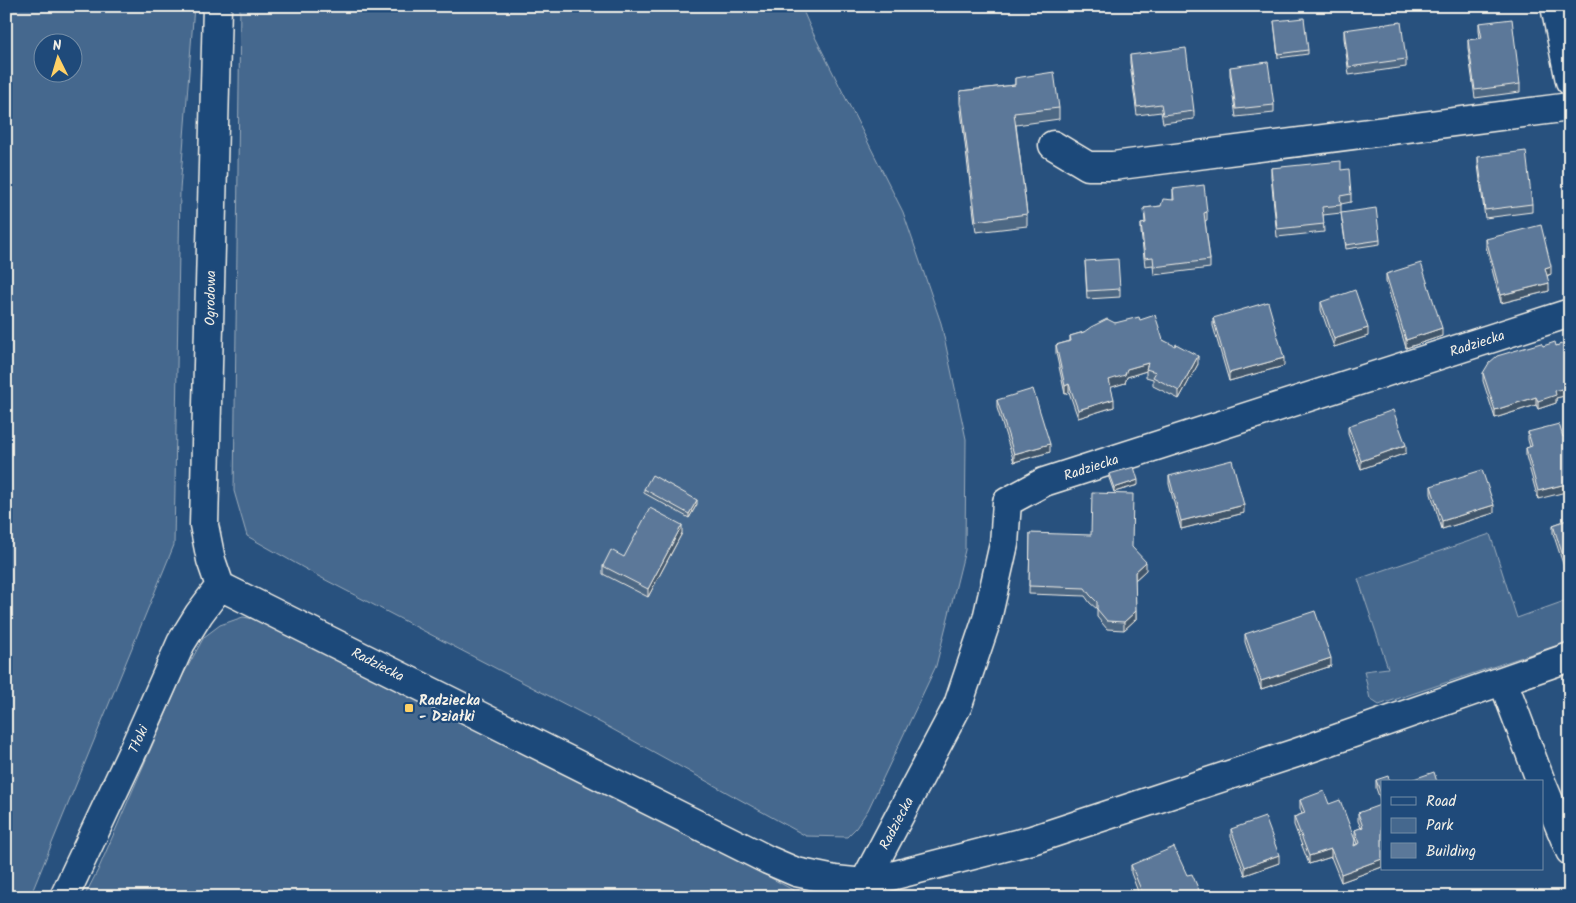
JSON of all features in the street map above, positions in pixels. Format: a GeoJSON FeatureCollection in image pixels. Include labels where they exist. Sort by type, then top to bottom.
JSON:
{"type":"FeatureCollection","features":[{"type":"Feature","properties":{"kind":"street","name":"Ogrodowa"},"geometry":{"type":"LineString","coordinates":[[217,6],[204,525],[211,560],[220,586]]}},
{"type":"Feature","properties":{"kind":"street"},"geometry":{"type":"LineString","coordinates":[[1555,6],[1570,81]]}},
{"type":"Feature","properties":{"kind":"street"},"geometry":{"type":"LineString","coordinates":[[1053,145],[1088,166],[1113,166],[1570,107]]}},
{"type":"Feature","properties":{"kind":"street","name":"Radziecka"},"geometry":{"type":"LineString","coordinates":[[856,893],[958,705],[987,619],[1004,544],[1007,502],[1044,482],[1570,313]]}},
{"type":"Feature","properties":{"kind":"street","name":"Radziecka"},"geometry":{"type":"LineString","coordinates":[[220,586],[768,860],[796,872],[835,880],[856,893],[1032,840],[1296,753],[1570,657]]}},
{"type":"Feature","properties":{"kind":"street","name":"Tłoki"},"geometry":{"type":"LineString","coordinates":[[64,897],[181,643],[198,614],[220,586]]}},
{"type":"Feature","properties":{"kind":"street"},"geometry":{"type":"LineString","coordinates":[[1503,681],[1541,780]]}},
{"type":"Feature","properties":{"kind":"street"},"geometry":{"type":"LineString","coordinates":[[1544,788],[1570,851]]}},
{"type":"Feature","properties":{"kind":"green space"},"geometry":{"type":"Polygon","coordinates":[[[6,6],[194,6],[180,190],[174,545],[30,897],[6,897],[6,6]]]}},
{"type":"Feature","properties":{"kind":"green space"},"geometry":{"type":"Polygon","coordinates":[[[240,6],[801,6],[903,212],[941,323],[966,439],[965,550],[936,666],[868,810],[856,828],[847,837],[806,836],[603,724],[318,576],[247,536],[234,491],[240,6]]]}},
{"type":"Feature","properties":{"kind":"green space"},"geometry":{"type":"Polygon","coordinates":[[[1490,534],[1517,618],[1570,599],[1570,641],[1379,705],[1370,699],[1364,671],[1388,668],[1358,579],[1490,534]]]}},
{"type":"Feature","properties":{"kind":"green space"},"geometry":{"type":"Polygon","coordinates":[[[243,617],[266,621],[694,836],[804,896],[84,897],[98,870],[182,677],[204,637],[220,625],[243,617]]]}},
{"type":"Feature","properties":{"kind":"building"},"geometry":{"type":"Polygon","coordinates":[[[1304,18],[1308,50],[1278,54],[1274,21],[1304,18]]]}},
{"type":"Feature","properties":{"kind":"building"},"geometry":{"type":"Polygon","coordinates":[[[1512,19],[1520,84],[1475,90],[1468,40],[1482,38],[1479,23],[1512,19]]]}},
{"type":"Feature","properties":{"kind":"building"},"geometry":{"type":"Polygon","coordinates":[[[1401,22],[1406,59],[1349,67],[1344,30],[1401,22]]]}},
{"type":"Feature","properties":{"kind":"building"},"geometry":{"type":"Polygon","coordinates":[[[1186,48],[1194,111],[1163,115],[1161,104],[1137,107],[1130,55],[1186,48]]]}},
{"type":"Feature","properties":{"kind":"building"},"geometry":{"type":"Polygon","coordinates":[[[1268,62],[1274,105],[1236,109],[1230,67],[1268,62]]]}},
{"type":"Feature","properties":{"kind":"building"},"geometry":{"type":"Polygon","coordinates":[[[1054,72],[1059,108],[1014,113],[1027,214],[976,221],[960,91],[1015,85],[1015,78],[1054,72]]]}},
{"type":"Feature","properties":{"kind":"building"},"geometry":{"type":"Polygon","coordinates":[[[1526,151],[1532,204],[1485,210],[1478,157],[1526,151]]]}},
{"type":"Feature","properties":{"kind":"building"},"geometry":{"type":"Polygon","coordinates":[[[1341,161],[1341,170],[1349,169],[1351,194],[1340,196],[1341,205],[1322,207],[1324,224],[1277,229],[1271,168],[1341,161]]]}},
{"type":"Feature","properties":{"kind":"building"},"geometry":{"type":"Polygon","coordinates":[[[1204,185],[1207,212],[1204,213],[1210,260],[1154,267],[1153,257],[1145,258],[1141,224],[1146,223],[1144,208],[1161,206],[1163,199],[1174,200],[1173,189],[1204,185]]]}},
{"type":"Feature","properties":{"kind":"building"},"geometry":{"type":"Polygon","coordinates":[[[1376,208],[1380,240],[1346,245],[1341,213],[1376,208]]]}},
{"type":"Feature","properties":{"kind":"building"},"geometry":{"type":"Polygon","coordinates":[[[1541,225],[1551,266],[1545,268],[1549,283],[1501,295],[1486,239],[1541,225]]]}},
{"type":"Feature","properties":{"kind":"building"},"geometry":{"type":"Polygon","coordinates":[[[1118,259],[1120,289],[1087,291],[1085,261],[1118,259]]]}},
{"type":"Feature","properties":{"kind":"building"},"geometry":{"type":"Polygon","coordinates":[[[1421,263],[1442,328],[1406,340],[1386,274],[1421,263]]]}},
{"type":"Feature","properties":{"kind":"building"},"geometry":{"type":"Polygon","coordinates":[[[1355,290],[1368,328],[1334,339],[1321,302],[1355,290]]]}},
{"type":"Feature","properties":{"kind":"building"},"geometry":{"type":"Polygon","coordinates":[[[1268,302],[1284,358],[1229,373],[1213,318],[1268,302]]]}},
{"type":"Feature","properties":{"kind":"building"},"geometry":{"type":"Polygon","coordinates":[[[1155,315],[1163,340],[1175,346],[1176,344],[1198,356],[1179,391],[1153,377],[1156,372],[1146,369],[1148,363],[1127,369],[1125,375],[1109,380],[1114,399],[1078,410],[1069,384],[1065,386],[1056,345],[1071,341],[1070,336],[1084,332],[1107,319],[1115,323],[1139,317],[1140,320],[1155,315]]]}},
{"type":"Feature","properties":{"kind":"building"},"geometry":{"type":"Polygon","coordinates":[[[1570,341],[1570,374],[1564,376],[1568,387],[1555,391],[1556,395],[1538,401],[1536,397],[1495,410],[1483,373],[1489,363],[1497,356],[1541,343],[1543,346],[1555,342],[1556,346],[1570,341]]]}},
{"type":"Feature","properties":{"kind":"building"},"geometry":{"type":"Polygon","coordinates":[[[1033,389],[1050,444],[1014,454],[997,400],[1033,389]]]}},
{"type":"Feature","properties":{"kind":"building"},"geometry":{"type":"Polygon","coordinates":[[[1393,410],[1406,445],[1361,461],[1348,426],[1393,410]]]}},
{"type":"Feature","properties":{"kind":"building"},"geometry":{"type":"Polygon","coordinates":[[[1559,424],[1563,437],[1570,435],[1570,483],[1538,491],[1526,448],[1532,446],[1528,432],[1559,424]]]}},
{"type":"Feature","properties":{"kind":"building"},"geometry":{"type":"Polygon","coordinates":[[[1232,460],[1244,505],[1181,521],[1169,476],[1232,460]]]}},
{"type":"Feature","properties":{"kind":"building"},"geometry":{"type":"Polygon","coordinates":[[[1134,467],[1138,480],[1114,488],[1109,474],[1134,467]]]}},
{"type":"Feature","properties":{"kind":"building"},"geometry":{"type":"Polygon","coordinates":[[[1482,470],[1494,505],[1442,521],[1431,486],[1482,470]]]}},
{"type":"Feature","properties":{"kind":"building"},"geometry":{"type":"Polygon","coordinates":[[[652,475],[697,500],[689,514],[644,489],[652,475]]]}},
{"type":"Feature","properties":{"kind":"building"},"geometry":{"type":"Polygon","coordinates":[[[1092,493],[1133,494],[1132,547],[1146,562],[1135,572],[1136,611],[1124,622],[1107,621],[1097,609],[1097,602],[1085,588],[1029,586],[1030,533],[1091,535],[1092,493]]]}},
{"type":"Feature","properties":{"kind":"building"},"geometry":{"type":"Polygon","coordinates":[[[650,508],[682,525],[648,589],[603,566],[611,550],[624,557],[650,508]]]}},
{"type":"Feature","properties":{"kind":"building"},"geometry":{"type":"Polygon","coordinates":[[[1570,519],[1570,564],[1566,565],[1553,525],[1570,519]]]}},
{"type":"Feature","properties":{"kind":"building"},"geometry":{"type":"Polygon","coordinates":[[[1315,611],[1331,658],[1261,681],[1245,634],[1315,611]]]}},
{"type":"Feature","properties":{"kind":"building"},"geometry":{"type":"Polygon","coordinates":[[[1434,772],[1436,780],[1411,780],[1434,772]]]}},
{"type":"Feature","properties":{"kind":"building"},"geometry":{"type":"Polygon","coordinates":[[[1388,776],[1389,780],[1381,780],[1381,794],[1376,780],[1388,776]]]}},
{"type":"Feature","properties":{"kind":"building"},"geometry":{"type":"Polygon","coordinates":[[[1324,791],[1329,804],[1340,800],[1355,840],[1354,846],[1360,843],[1355,830],[1363,827],[1358,813],[1380,805],[1381,859],[1341,874],[1331,849],[1309,856],[1294,817],[1305,813],[1300,800],[1324,791]]]}},
{"type":"Feature","properties":{"kind":"building"},"geometry":{"type":"Polygon","coordinates":[[[1265,817],[1279,855],[1245,867],[1231,829],[1265,817]]]}},
{"type":"Feature","properties":{"kind":"building"},"geometry":{"type":"Polygon","coordinates":[[[1174,847],[1187,875],[1192,874],[1201,895],[1198,897],[1154,897],[1154,895],[1144,897],[1131,865],[1174,847]]]}},
{"type":"Feature","properties":{"kind":"place","name":"Radziecka - Działki"},"geometry":{"type":"Point","coordinates":[409,708]}}]}
